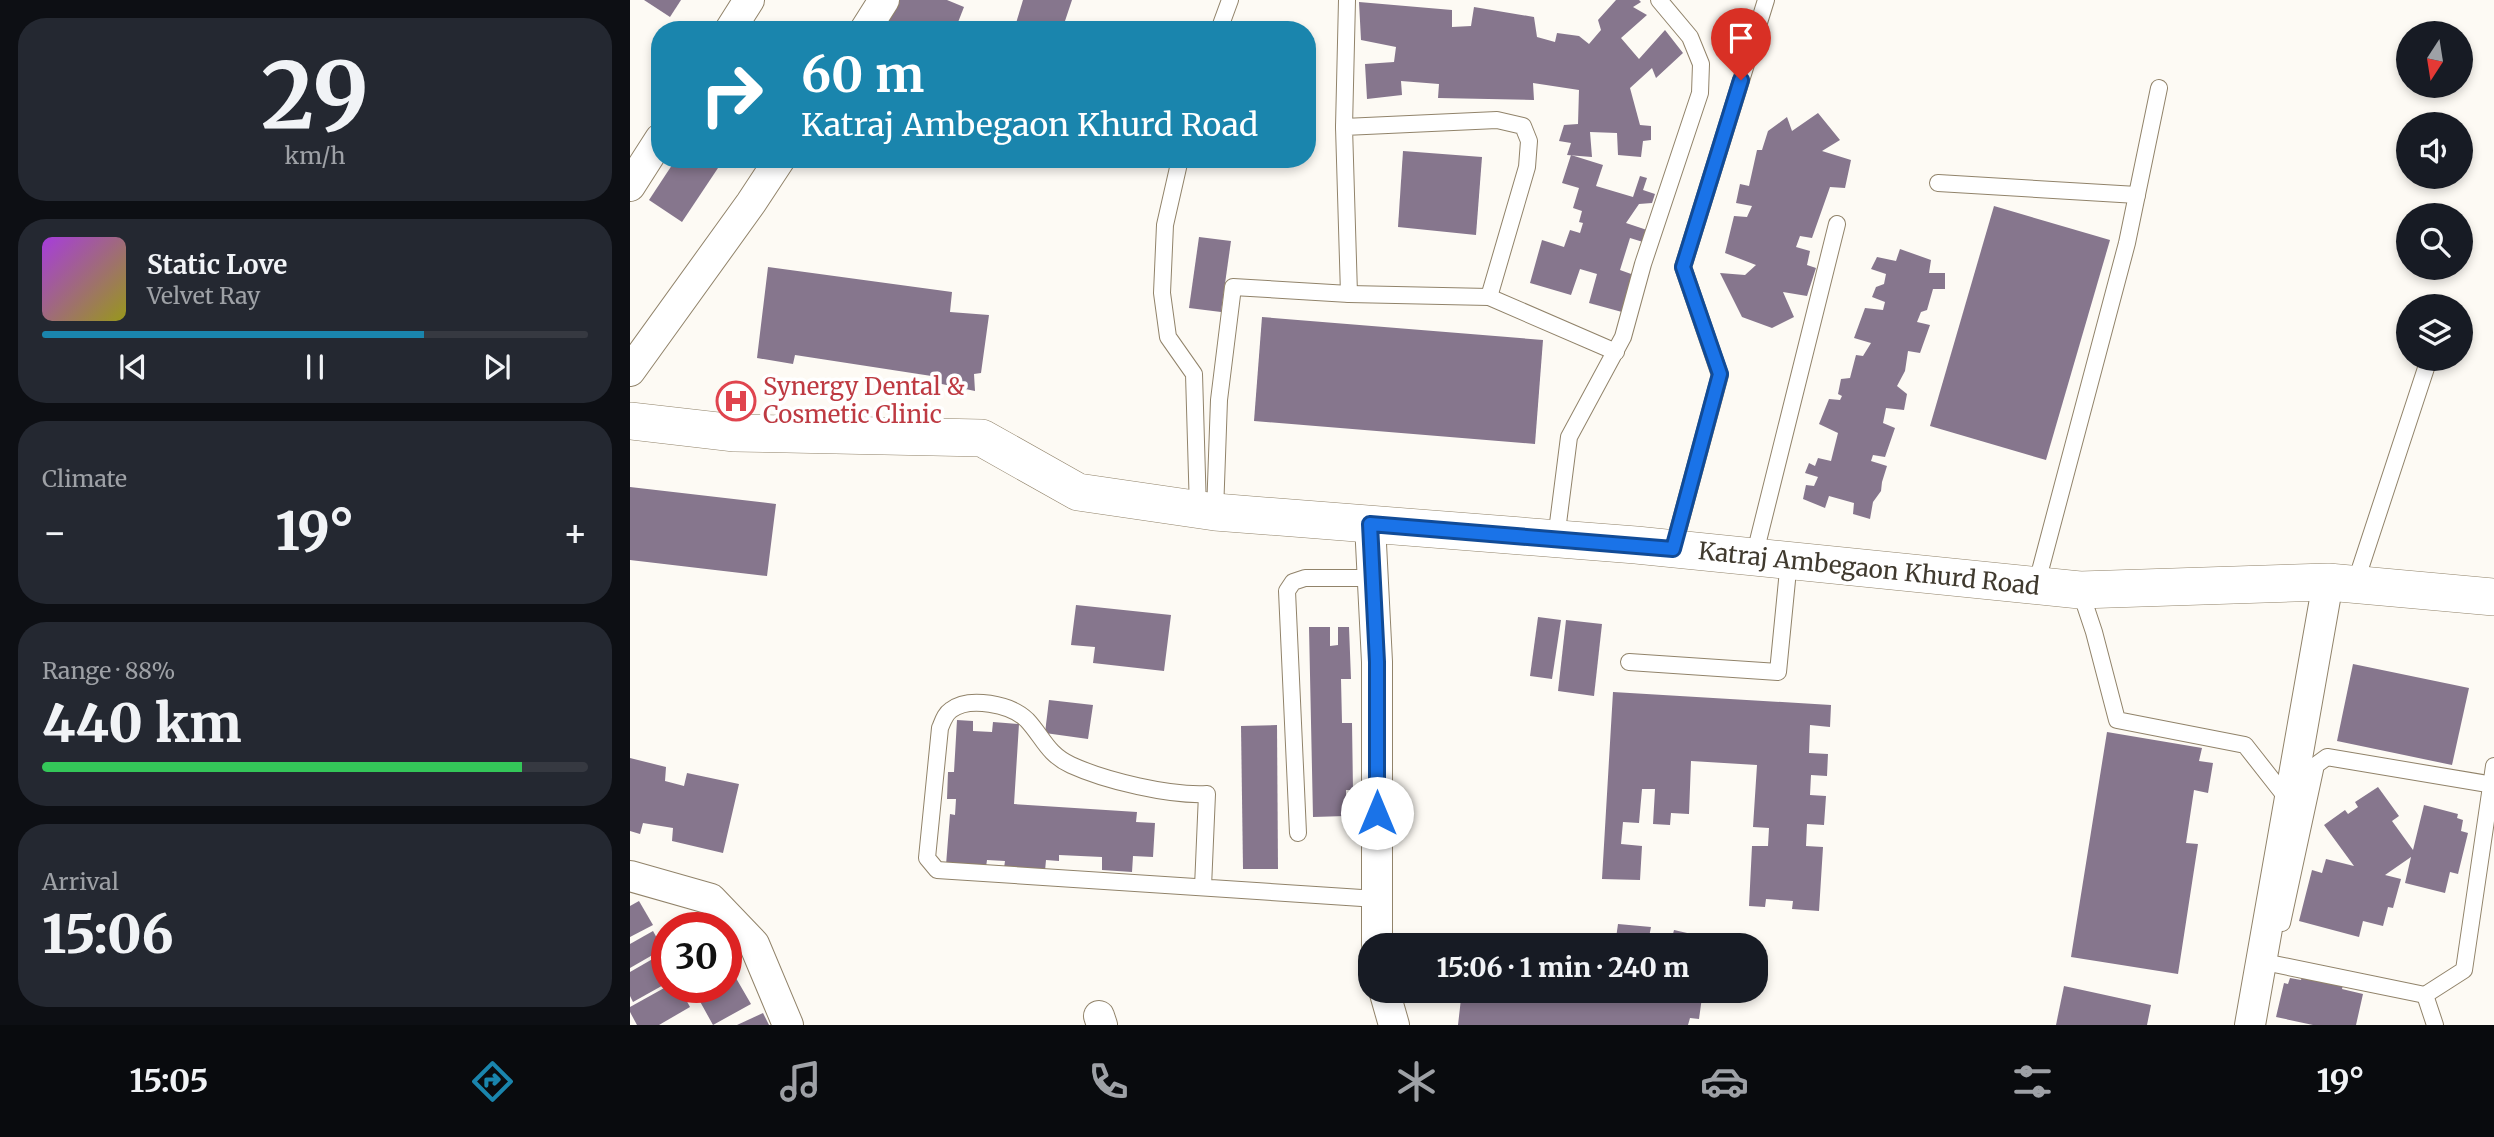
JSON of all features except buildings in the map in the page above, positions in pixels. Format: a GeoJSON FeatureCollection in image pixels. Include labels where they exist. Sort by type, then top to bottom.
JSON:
{"type":"FeatureCollection","features":[{"type":"Feature","properties":{"kind":"street"},"geometry":{"type":"LineString","coordinates":[[736,21],[749,0]]}},
{"type":"Feature","properties":{"kind":"street"},"geometry":{"type":"LineString","coordinates":[[871,21],[884,0]]}},
{"type":"Feature","properties":{"kind":"street"},"geometry":{"type":"LineString","coordinates":[[630,186],[651,153]]}},
{"type":"Feature","properties":{"kind":"street"},"geometry":{"type":"LineString","coordinates":[[630,371],[774,168]]}},
{"type":"Feature","properties":{"kind":"street","name":"Katraj Ambegaon Khurd Road"},"geometry":{"type":"LineString","coordinates":[[630,421],[735,433],[982,438],[1078,492],[1207,511],[1673,549],[2080,590],[2341,583],[2494,597]]}},
{"type":"Feature","properties":{"kind":"street"},"geometry":{"type":"LineString","coordinates":[[1370,524],[1377,662],[1377,933]]}},
{"type":"Feature","properties":{"kind":"street"},"geometry":{"type":"LineString","coordinates":[[2250,1025],[2291,803],[2341,583]]}},
{"type":"Feature","properties":{"kind":"street"},"geometry":{"type":"LineString","coordinates":[[630,876],[711,899],[754,944],[788,1025]]}},
{"type":"Feature","properties":{"kind":"street"},"geometry":{"type":"LineString","coordinates":[[1388,1003],[1394,1025]]}},
{"type":"Feature","properties":{"kind":"lane"},"geometry":{"type":"LineString","coordinates":[[1222,21],[1230,0]]}},
{"type":"Feature","properties":{"kind":"lane"},"geometry":{"type":"LineString","coordinates":[[1347,0],[1344,127],[1349,293]]}},
{"type":"Feature","properties":{"kind":"lane"},"geometry":{"type":"LineString","coordinates":[[1556,539],[1569,437],[1623,337],[1643,264],[1700,93],[1701,64],[1690,37],[1659,0]]}},
{"type":"Feature","properties":{"kind":"lane"},"geometry":{"type":"LineString","coordinates":[[1673,549],[1720,374],[1683,267],[1766,0]]}},
{"type":"Feature","properties":{"kind":"lane"},"geometry":{"type":"LineString","coordinates":[[2036,586],[2127,243],[2159,88]]}},
{"type":"Feature","properties":{"kind":"lane"},"geometry":{"type":"LineString","coordinates":[[1344,127],[1496,120],[1522,126],[1529,141],[1527,167],[1489,297]]}},
{"type":"Feature","properties":{"kind":"lane"},"geometry":{"type":"LineString","coordinates":[[1178,168],[1165,225],[1161,293],[1168,337],[1194,374],[1207,511]]}},
{"type":"Feature","properties":{"kind":"lane"},"geometry":{"type":"LineString","coordinates":[[1938,183],[2137,195]]}},
{"type":"Feature","properties":{"kind":"lane"},"geometry":{"type":"LineString","coordinates":[[1629,662],[1777,672],[1771,559],[1837,224]]}},
{"type":"Feature","properties":{"kind":"lane"},"geometry":{"type":"LineString","coordinates":[[1207,511],[1233,287],[1489,297],[1616,352]]}},
{"type":"Feature","properties":{"kind":"lane"},"geometry":{"type":"LineString","coordinates":[[2341,583],[2424,371]]}},
{"type":"Feature","properties":{"kind":"lane"},"geometry":{"type":"LineString","coordinates":[[1297,834],[1287,592],[1293,582],[1305,578],[1373,578]]}},
{"type":"Feature","properties":{"kind":"lane"},"geometry":{"type":"LineString","coordinates":[[2080,590],[2117,720],[2245,746],[2291,803]]}},
{"type":"Feature","properties":{"kind":"lane"},"geometry":{"type":"LineString","coordinates":[[1203,887],[1207,794],[1186,795],[1145,787],[1070,765],[1046,747],[1026,719],[1009,709],[987,704],[964,704],[951,709],[945,716],[940,728],[927,858],[937,870],[1377,899]]}},
{"type":"Feature","properties":{"kind":"lane"},"geometry":{"type":"LineString","coordinates":[[2261,1025],[2316,765],[2327,757],[2341,758],[2492,785]]}},
{"type":"Feature","properties":{"kind":"lane"},"geometry":{"type":"LineString","coordinates":[[2274,964],[2425,995],[2464,970],[2494,766]]}},
{"type":"Feature","properties":{"kind":"lane"},"geometry":{"type":"LineString","coordinates":[[2425,995],[2435,1025]]}},
{"type":"Feature","properties":{"kind":"place","name":"Synergy Dental & Cosmetic Clinic"},"geometry":{"type":"Point","coordinates":[736,401]}},
{"type":"Feature","properties":{"kind":"route"},"geometry":{"type":"LineString","coordinates":[[1377,813],[1377,662],[1370,524],[1673,549],[1720,374],[1683,267],[1741,80]]}}]}
